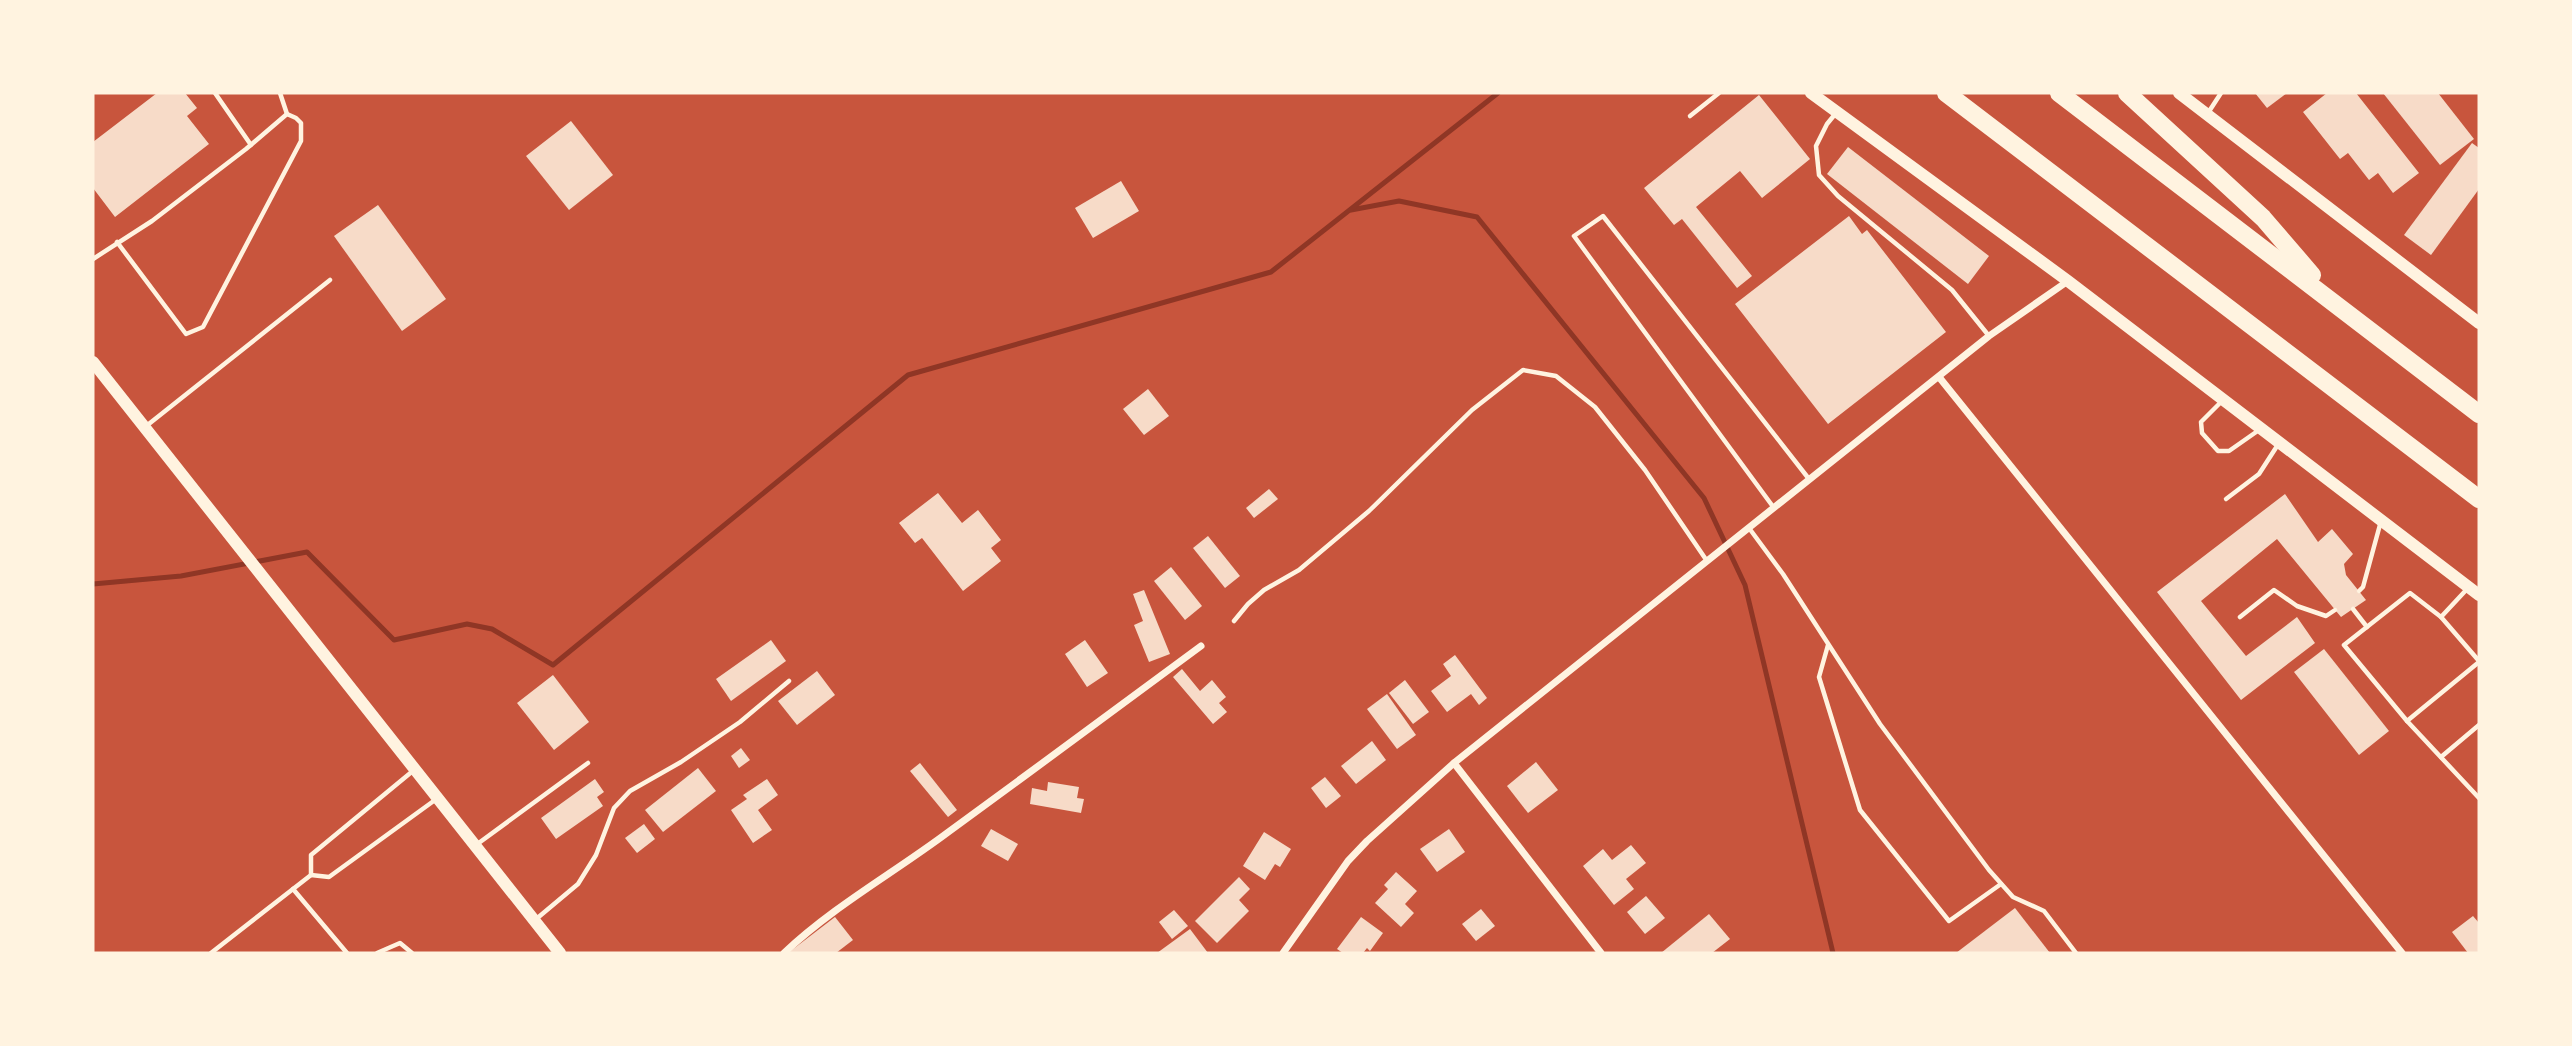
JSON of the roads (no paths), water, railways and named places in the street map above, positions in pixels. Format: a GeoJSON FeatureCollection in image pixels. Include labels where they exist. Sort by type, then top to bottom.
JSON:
{"type":"FeatureCollection","features":[{"type":"Feature","properties":{"kind":"highway"},"geometry":{"type":"LineString","coordinates":[[2059,93],[2479,414]]}},
{"type":"Feature","properties":{"kind":"highway"},"geometry":{"type":"LineString","coordinates":[[2127,93],[2263,218],[2335,302]]}},
{"type":"Feature","properties":{"kind":"highway"},"geometry":{"type":"LineString","coordinates":[[1948,95],[2479,499]]}},
{"type":"Feature","properties":{"kind":"main road"},"geometry":{"type":"LineString","coordinates":[[1811,93],[2068,281],[2474,591]]}},
{"type":"Feature","properties":{"kind":"main road"},"geometry":{"type":"LineString","coordinates":[[2179,93],[2479,323]]}},
{"type":"Feature","properties":{"kind":"main road"},"geometry":{"type":"LineString","coordinates":[[93,362],[561,953]]}},
{"type":"Feature","properties":{"kind":"street"},"geometry":{"type":"LineString","coordinates":[[1283,953],[1348,861],[1454,763],[1989,336],[2068,281]]}},
{"type":"Feature","properties":{"kind":"street"},"geometry":{"type":"LineString","coordinates":[[1939,377],[2402,953]]}},
{"type":"Feature","properties":{"kind":"street"},"geometry":{"type":"LineString","coordinates":[[784,953],[848,900],[946,835],[1201,646]]}},
{"type":"Feature","properties":{"kind":"street"},"geometry":{"type":"LineString","coordinates":[[1454,763],[1601,953]]}},
{"type":"Feature","properties":{"kind":"lane"},"geometry":{"type":"LineString","coordinates":[[215,93],[251,145]]}},
{"type":"Feature","properties":{"kind":"lane"},"geometry":{"type":"LineString","coordinates":[[117,242],[186,334],[199,330],[301,141],[301,123],[287,114],[280,93]]}},
{"type":"Feature","properties":{"kind":"lane"},"geometry":{"type":"LineString","coordinates":[[1690,116],[1719,93]]}},
{"type":"Feature","properties":{"kind":"lane"},"geometry":{"type":"LineString","coordinates":[[2207,115],[2221,93]]}},
{"type":"Feature","properties":{"kind":"lane"},"geometry":{"type":"LineString","coordinates":[[1836,113],[1816,146],[1819,175],[1838,196],[1952,289],[1989,336]]}},
{"type":"Feature","properties":{"kind":"lane"},"geometry":{"type":"LineString","coordinates":[[93,260],[117,242],[152,222],[287,114]]}},
{"type":"Feature","properties":{"kind":"lane"},"geometry":{"type":"LineString","coordinates":[[1774,508],[1574,236],[1603,216],[1810,480]]}},
{"type":"Feature","properties":{"kind":"lane"},"geometry":{"type":"LineString","coordinates":[[144,427],[330,280]]}},
{"type":"Feature","properties":{"kind":"lane"},"geometry":{"type":"LineString","coordinates":[[1234,621],[1264,590],[1300,570],[1369,511],[1472,410],[1523,370],[1556,376],[1595,407],[1645,470],[1707,562]]}},
{"type":"Feature","properties":{"kind":"lane"},"geometry":{"type":"LineString","coordinates":[[2224,400],[2201,422],[2202,433],[2218,451],[2229,451],[2261,428]]}},
{"type":"Feature","properties":{"kind":"lane"},"geometry":{"type":"LineString","coordinates":[[2226,499],[2259,474],[2279,442]]}},
{"type":"Feature","properties":{"kind":"lane"},"geometry":{"type":"LineString","coordinates":[[2359,591],[2363,587],[2382,520]]}},
{"type":"Feature","properties":{"kind":"lane"},"geometry":{"type":"LineString","coordinates":[[1749,527],[1783,574],[1880,724],[1989,870],[2013,897],[2044,911],[2076,953]]}},
{"type":"Feature","properties":{"kind":"lane"},"geometry":{"type":"LineString","coordinates":[[2240,617],[2274,590],[2297,606],[2326,616],[2335,610]]}},
{"type":"Feature","properties":{"kind":"lane"},"geometry":{"type":"LineString","coordinates":[[2441,617],[2474,591]]}},
{"type":"Feature","properties":{"kind":"lane"},"geometry":{"type":"LineString","coordinates":[[2407,721],[2479,661],[2441,617],[2410,593],[2344,645],[2407,721],[2479,798]]}},
{"type":"Feature","properties":{"kind":"lane"},"geometry":{"type":"LineString","coordinates":[[2353,609],[2367,627]]}},
{"type":"Feature","properties":{"kind":"lane"},"geometry":{"type":"LineString","coordinates":[[1828,644],[1819,677],[1860,810],[1949,921],[2001,884]]}},
{"type":"Feature","properties":{"kind":"lane"},"geometry":{"type":"LineString","coordinates":[[535,921],[578,884],[596,855],[614,808],[630,791],[681,762],[740,722],[789,681]]}},
{"type":"Feature","properties":{"kind":"lane"},"geometry":{"type":"LineString","coordinates":[[2441,757],[2479,726]]}},
{"type":"Feature","properties":{"kind":"lane"},"geometry":{"type":"LineString","coordinates":[[475,846],[588,763]]}},
{"type":"Feature","properties":{"kind":"lane"},"geometry":{"type":"LineString","coordinates":[[311,875],[311,855],[415,769]]}},
{"type":"Feature","properties":{"kind":"lane"},"geometry":{"type":"LineString","coordinates":[[211,953],[311,875],[329,877],[438,797]]}},
{"type":"Feature","properties":{"kind":"lane"},"geometry":{"type":"LineString","coordinates":[[293,889],[347,953]]}},
{"type":"Feature","properties":{"kind":"lane"},"geometry":{"type":"LineString","coordinates":[[377,953],[400,943],[412,953]]}},
{"type":"Feature","properties":{"kind":"waterway"},"geometry":{"type":"LineString","coordinates":[[93,584],[181,576],[307,552],[394,640],[467,624],[492,629],[553,665],[908,375],[1271,272],[1498,93]]}},
{"type":"Feature","properties":{"kind":"waterway"},"geometry":{"type":"LineString","coordinates":[[1351,210],[1399,201],[1477,217],[1704,498],[1745,585],[1833,953]]}}]}
